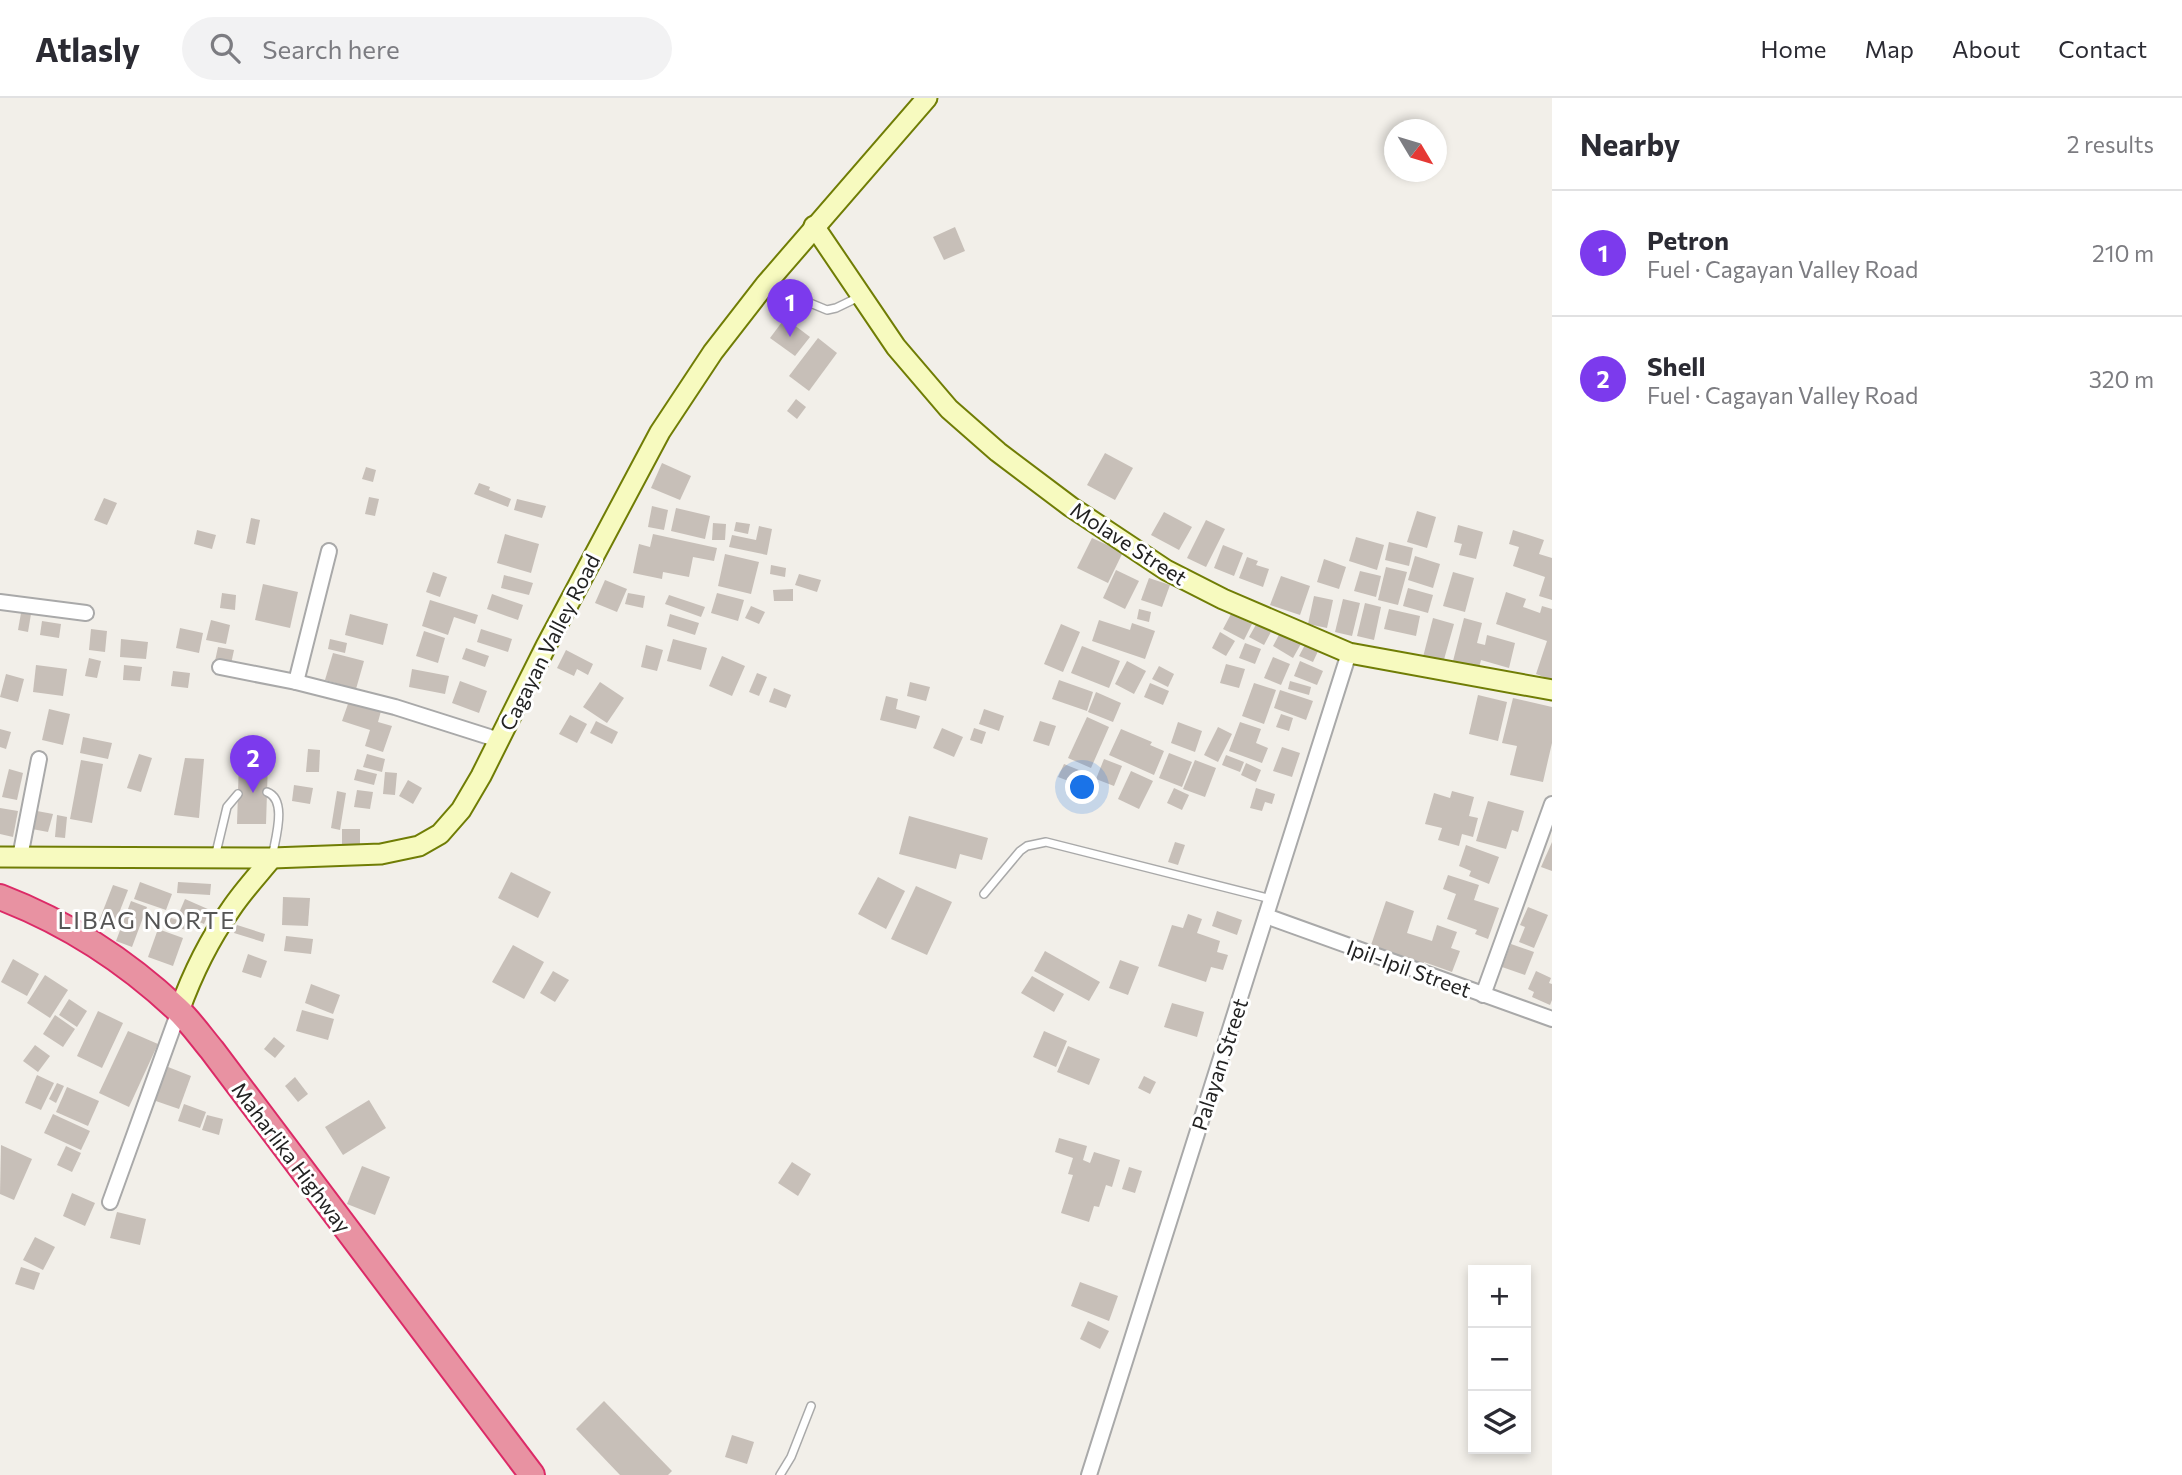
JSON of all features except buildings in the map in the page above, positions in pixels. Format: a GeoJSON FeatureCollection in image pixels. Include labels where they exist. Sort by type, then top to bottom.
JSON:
{"type":"FeatureCollection","features":[{"type":"Feature","properties":{"kind":"highway","name":"Maharlika Highway"},"geometry":{"type":"LineString","coordinates":[[0,897],[49,917],[82,936],[143,979],[179,1011],[212,1050],[532,1475]]}},
{"type":"Feature","properties":{"kind":"main road","name":"Cagayan Valley Road"},"geometry":{"type":"LineString","coordinates":[[10,857],[272,858],[381,854],[419,845],[440,834],[461,810],[660,432],[713,352],[765,285],[927,98]]}},
{"type":"Feature","properties":{"kind":"main road","name":"Molave Street"},"geometry":{"type":"LineString","coordinates":[[814,226],[896,347],[949,410],[998,452],[1061,499],[1166,570],[1223,599],[1349,653],[1552,690]]}},
{"type":"Feature","properties":{"kind":"main road"},"geometry":{"type":"LineString","coordinates":[[179,1011],[189,984],[215,934],[231,909],[272,858]]}},
{"type":"Feature","properties":{"kind":"street"},"geometry":{"type":"LineString","coordinates":[[296,682],[329,551]]}},
{"type":"Feature","properties":{"kind":"street"},"geometry":{"type":"LineString","coordinates":[[0,602],[86,613]]}},
{"type":"Feature","properties":{"kind":"street","name":"Palayan Street"},"geometry":{"type":"LineString","coordinates":[[1089,1475],[1349,653]]}},
{"type":"Feature","properties":{"kind":"street"},"geometry":{"type":"LineString","coordinates":[[220,667],[296,682],[396,707],[499,740]]}},
{"type":"Feature","properties":{"kind":"street"},"geometry":{"type":"LineString","coordinates":[[10,857],[39,760]]}},
{"type":"Feature","properties":{"kind":"street"},"geometry":{"type":"LineString","coordinates":[[1483,995],[1552,804]]}},
{"type":"Feature","properties":{"kind":"street","name":"Ipil-Ipil Street"},"geometry":{"type":"LineString","coordinates":[[1266,916],[1552,1019]]}},
{"type":"Feature","properties":{"kind":"street"},"geometry":{"type":"LineString","coordinates":[[110,1202],[179,1011]]}},
{"type":"Feature","properties":{"kind":"lane"},"geometry":{"type":"LineString","coordinates":[[765,285],[827,310],[862,296]]}},
{"type":"Feature","properties":{"kind":"lane"},"geometry":{"type":"LineString","coordinates":[[267,792],[278,800],[280,808],[272,858]]}},
{"type":"Feature","properties":{"kind":"lane"},"geometry":{"type":"LineString","coordinates":[[215,858],[227,807],[238,794]]}},
{"type":"Feature","properties":{"kind":"lane"},"geometry":{"type":"LineString","coordinates":[[984,894],[1020,851],[1027,846],[1046,842],[1272,899]]}},
{"type":"Feature","properties":{"kind":"lane"},"geometry":{"type":"LineString","coordinates":[[780,1475],[791,1457],[811,1406]]}},
{"type":"Feature","properties":{"kind":"place","name":"Petron"},"geometry":{"type":"Point","coordinates":[790,337]}},
{"type":"Feature","properties":{"kind":"place","name":"Shell"},"geometry":{"type":"Point","coordinates":[253,793]}},
{"type":"Feature","properties":{"kind":"district","name":"LIBAG NORTE"},"geometry":{"type":"Point","coordinates":[147,919]}}]}
